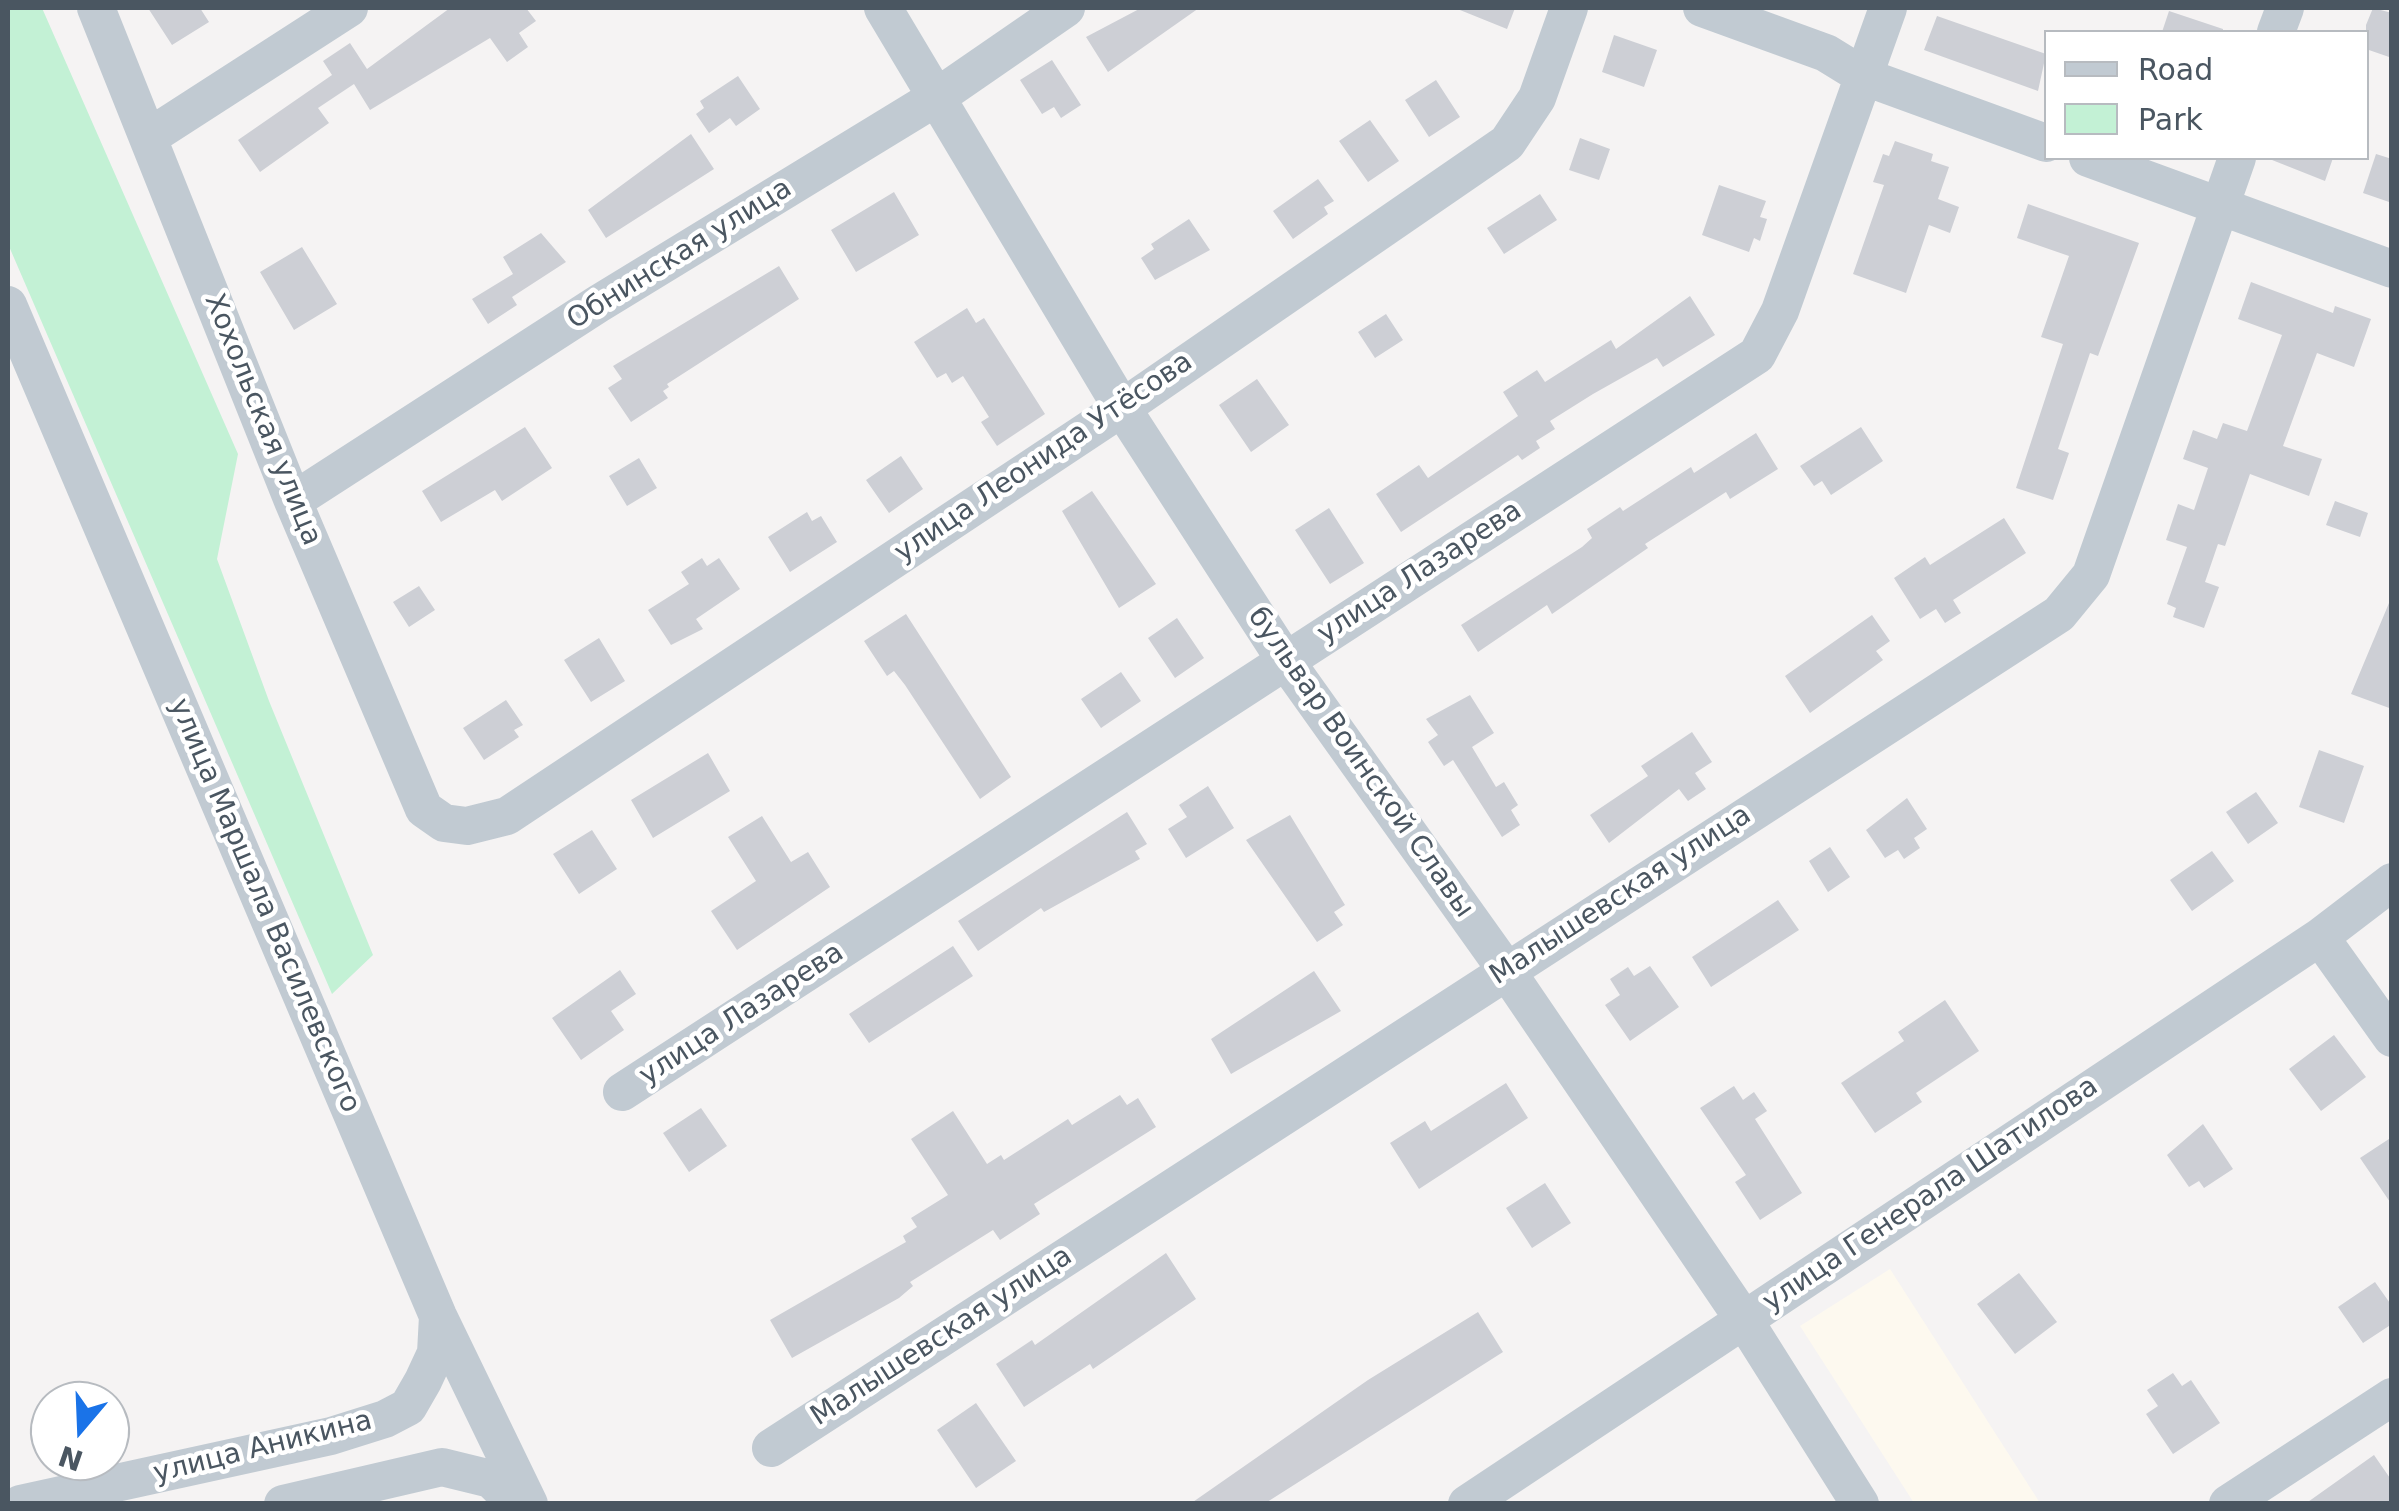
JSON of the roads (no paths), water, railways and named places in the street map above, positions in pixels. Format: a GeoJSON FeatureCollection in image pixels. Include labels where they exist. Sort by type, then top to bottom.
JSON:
{"type":"FeatureCollection","features":[{"type":"Feature","properties":{"kind":"street","name":"Хохольская улица"},"geometry":{"type":"LineString","coordinates":[[96,8],[293,500],[424,809],[444,823]]}},
{"type":"Feature","properties":{"kind":"street"},"geometry":{"type":"LineString","coordinates":[[149,137],[349,8]]}},
{"type":"Feature","properties":{"kind":"street","name":"бульвар Воинской Славы"},"geometry":{"type":"LineString","coordinates":[[883,8],[1122,408],[1285,660],[1506,970],[1744,1320],[1860,1504]]}},
{"type":"Feature","properties":{"kind":"street","name":"Обнинская улица"},"geometry":{"type":"LineString","coordinates":[[293,500],[598,304],[937,97],[1066,8]]}},
{"type":"Feature","properties":{"kind":"street","name":"улица Леонида Утёсова"},"geometry":{"type":"LineString","coordinates":[[444,823],[466,826],[507,816],[1122,408],[1507,143],[1537,98],[1568,8]]}},
{"type":"Feature","properties":{"kind":"street"},"geometry":{"type":"LineString","coordinates":[[1702,8],[1826,53],[1865,77],[2044,141]]}},
{"type":"Feature","properties":{"kind":"street","name":"улица Лазарева"},"geometry":{"type":"LineString","coordinates":[[622,1092],[1758,355],[1780,311],[1888,8]]}},
{"type":"Feature","properties":{"kind":"street"},"geometry":{"type":"LineString","coordinates":[[2094,160],[2392,269]]}},
{"type":"Feature","properties":{"kind":"street","name":"Малышевская улица"},"geometry":{"type":"LineString","coordinates":[[771,1448],[2059,614],[2091,576],[2236,160]]}},
{"type":"Feature","properties":{"kind":"street","name":"улица Маршала Василевского"},"geometry":{"type":"LineString","coordinates":[[8,306],[438,1316],[529,1504]]}},
{"type":"Feature","properties":{"kind":"street","name":"улица Генерала Шатилова"},"geometry":{"type":"LineString","coordinates":[[1467,1504],[2320,936],[2392,882]]}},
{"type":"Feature","properties":{"kind":"street"},"geometry":{"type":"LineString","coordinates":[[2320,936],[2392,1038]]}},
{"type":"Feature","properties":{"kind":"street","name":"улица Аникина"},"geometry":{"type":"LineString","coordinates":[[20,1504],[331,1436],[385,1419],[408,1407],[424,1381],[436,1353],[438,1316]]}},
{"type":"Feature","properties":{"kind":"street"},"geometry":{"type":"LineString","coordinates":[[2228,1504],[2392,1397]]}},
{"type":"Feature","properties":{"kind":"street"},"geometry":{"type":"LineString","coordinates":[[284,1504],[442,1467],[490,1480],[516,1504]]}}]}
